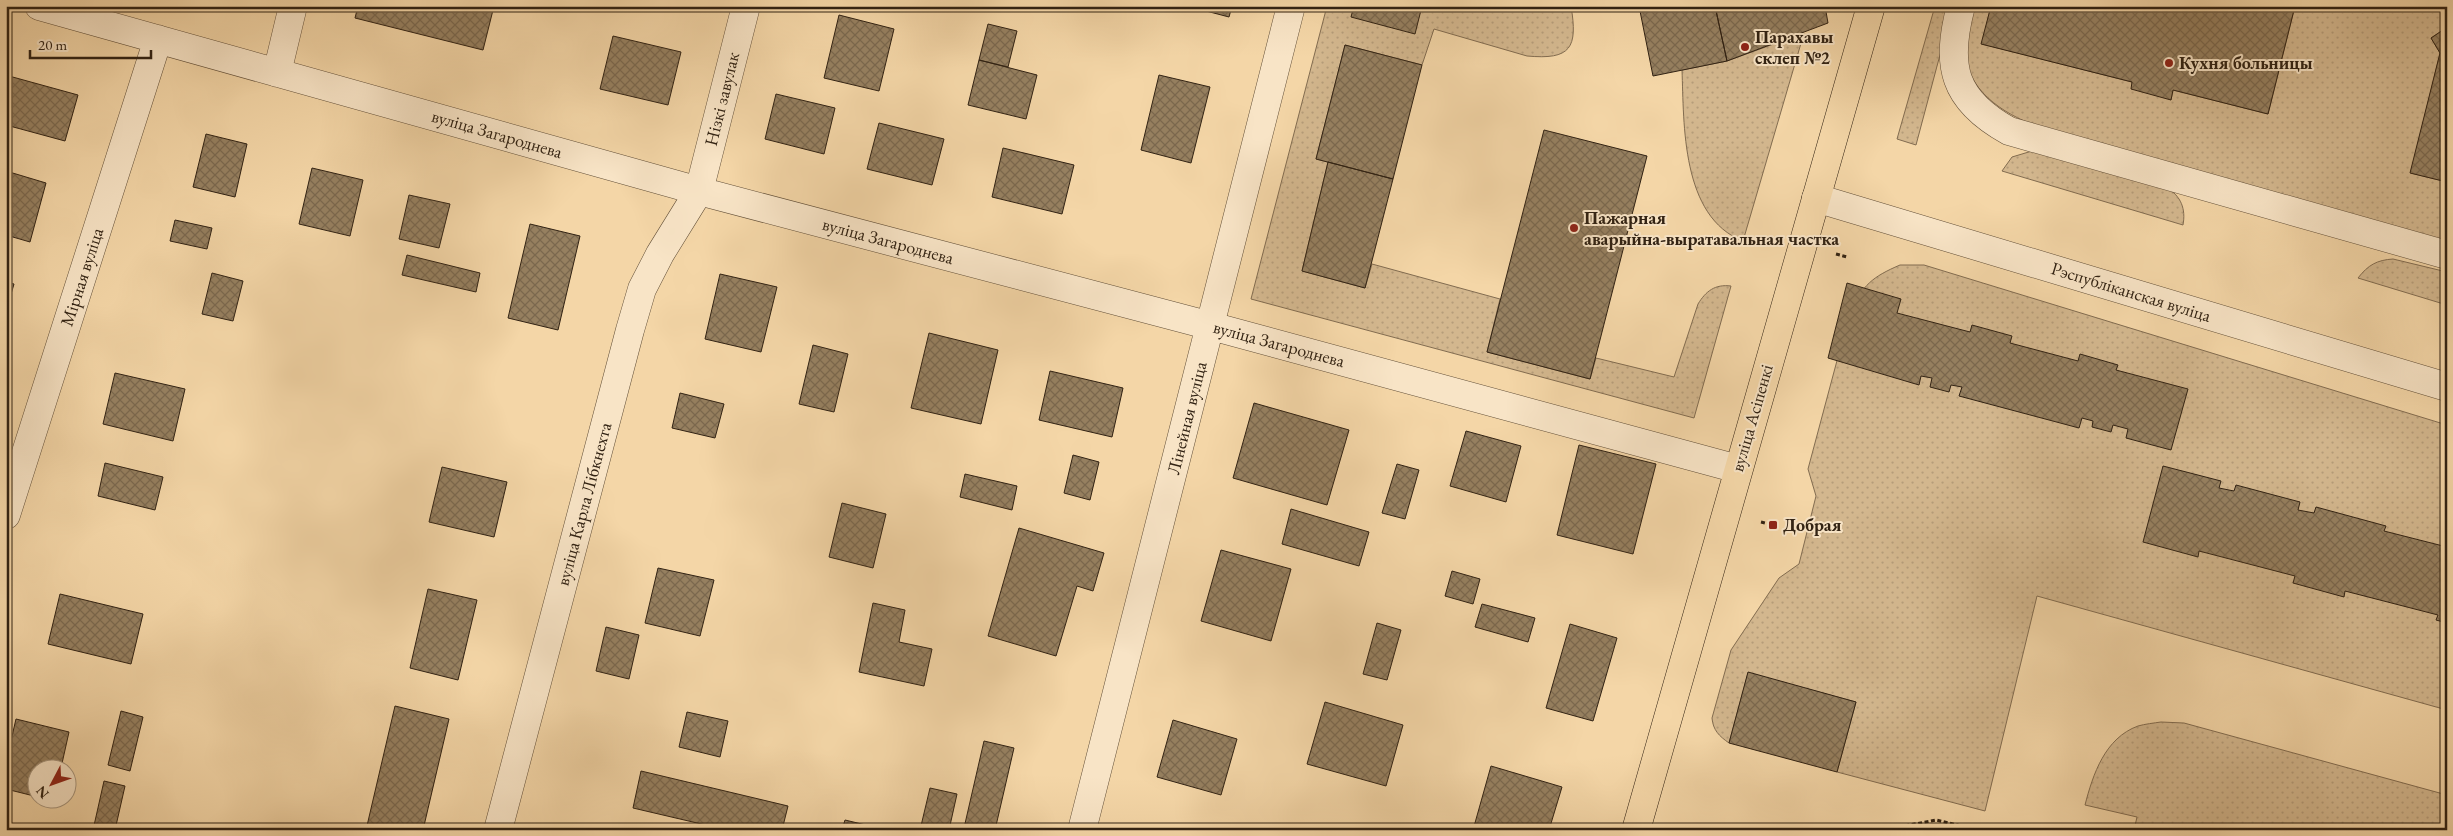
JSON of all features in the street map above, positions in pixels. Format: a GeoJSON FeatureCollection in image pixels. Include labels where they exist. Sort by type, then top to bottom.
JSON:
{"type":"FeatureCollection","features":[{"type":"Feature","properties":{"kind":"main road","name":"вуліца Асіпенкі"},"geometry":{"type":"LineString","coordinates":[[1636,830],[1871,6]]}},
{"type":"Feature","properties":{"kind":"street","name":"вуліца Загароднева"},"geometry":{"type":"LineString","coordinates":[[39,6],[699,191],[1738,468]]}},
{"type":"Feature","properties":{"kind":"street"},"geometry":{"type":"LineString","coordinates":[[277,72],[293,6]]}},
{"type":"Feature","properties":{"kind":"street","name":"Нізкі завулак"},"geometry":{"type":"LineString","coordinates":[[699,191],[746,6]]}},
{"type":"Feature","properties":{"kind":"street","name":"Лінейная вуліца"},"geometry":{"type":"LineString","coordinates":[[1082,830],[1291,6]]}},
{"type":"Feature","properties":{"kind":"street"},"geometry":{"type":"LineString","coordinates":[[1961,6],[1952,53],[1957,80],[1970,101],[1989,119],[2009,131],[2447,255]]}},
{"type":"Feature","properties":{"kind":"street","name":"Мірная вуліца"},"geometry":{"type":"LineString","coordinates":[[6,515],[158,40]]}},
{"type":"Feature","properties":{"kind":"street","name":"вуліца Карла Лібкнехта"},"geometry":{"type":"LineString","coordinates":[[498,830],[642,289],[660,254],[699,191]]}},
{"type":"Feature","properties":{"kind":"street","name":"Рэспубліканская вуліца"},"geometry":{"type":"LineString","coordinates":[[1816,198],[2447,387]]}},
{"type":"Feature","properties":{"kind":"path"},"geometry":{"type":"LineString","coordinates":[[1898,827],[1936,820],[1978,830]]}},
{"type":"Feature","properties":{"kind":"shaded area"},"geometry":{"type":"Polygon","coordinates":[[[1327,6],[1571,6],[1573,32],[1572,41],[1562,53],[1542,57],[1527,56],[1434,29],[1422,65],[1345,45],[1316,159],[1328,162],[1302,271],[1365,288],[1372,264],[1500,299],[1487,352],[1590,379],[1596,358],[1674,377],[1698,304],[1711,289],[1720,286],[1731,286],[1694,418],[1251,299],[1327,6]]]}},
{"type":"Feature","properties":{"kind":"shaded area"},"geometry":{"type":"Polygon","coordinates":[[[1935,6],[1953,6],[1916,145],[1897,139],[1935,6]]]}},
{"type":"Feature","properties":{"kind":"shaded area"},"geometry":{"type":"Polygon","coordinates":[[[1974,6],[1991,6],[1982,44],[2132,82],[2171,100],[2173,90],[2268,114],[2295,6],[2447,6],[2446,28],[2431,38],[2440,53],[2411,173],[2447,182],[2447,243],[2031,124],[2018,118],[2005,111],[1983,93],[1969,70],[1965,56],[1965,40],[1974,6]]]}},
{"type":"Feature","properties":{"kind":"shaded area"},"geometry":{"type":"Polygon","coordinates":[[[1804,33],[1743,241],[1723,229],[1708,212],[1697,191],[1690,167],[1686,142],[1682,70],[1727,61],[1804,33]]]}},
{"type":"Feature","properties":{"kind":"shaded area"},"geometry":{"type":"Polygon","coordinates":[[[2032,151],[2167,188],[2176,195],[2183,208],[2183,225],[2002,171],[2012,157],[2032,151]]]}},
{"type":"Feature","properties":{"kind":"shaded area"},"geometry":{"type":"Polygon","coordinates":[[[2393,259],[2447,272],[2447,305],[2358,278],[2373,264],[2393,259]]]}},
{"type":"Feature","properties":{"kind":"shaded area"},"geometry":{"type":"Polygon","coordinates":[[[1900,265],[1924,265],[2447,425],[2447,710],[2037,596],[1985,811],[1837,772],[1856,702],[1748,673],[1729,743],[1722,738],[1715,729],[1712,718],[1731,650],[1779,578],[1799,564],[1816,496],[1808,469],[1850,312],[1859,295],[1869,283],[1900,265]]]}},
{"type":"Feature","properties":{"kind":"shaded area"},"geometry":{"type":"Polygon","coordinates":[[[2161,722],[2184,723],[2447,795],[2447,830],[2134,830],[2137,817],[2085,805],[2092,781],[2102,758],[2117,739],[2138,726],[2161,722]]]}},
{"type":"Feature","properties":{"kind":"building"},"geometry":{"type":"Polygon","coordinates":[[[358,6],[494,6],[483,50],[355,18],[358,6]]]}},
{"type":"Feature","properties":{"kind":"building"},"geometry":{"type":"Polygon","coordinates":[[[1187,6],[1232,6],[1229,17],[1187,6]]]}},
{"type":"Feature","properties":{"kind":"building"},"geometry":{"type":"Polygon","coordinates":[[[1354,6],[1422,6],[1415,34],[1351,17],[1354,6]]]}},
{"type":"Feature","properties":{"kind":"building"},"geometry":{"type":"Polygon","coordinates":[[[1639,6],[1715,6],[1727,61],[1653,76],[1639,6]]]}},
{"type":"Feature","properties":{"kind":"building","name":"Парахавы склеп №2"},"geometry":{"type":"Polygon","coordinates":[[[1715,6],[1825,6],[1828,23],[1727,61],[1715,6]]]}},
{"type":"Feature","properties":{"kind":"building","name":"Кухня больницы"},"geometry":{"type":"Polygon","coordinates":[[[1991,6],[2105,6],[2115,9],[2115,6],[2295,6],[2268,114],[2173,90],[2171,100],[2131,89],[2132,82],[1981,44],[1991,6]]]}},
{"type":"Feature","properties":{"kind":"building"},"geometry":{"type":"Polygon","coordinates":[[[839,15],[894,29],[879,91],[824,78],[839,15]]]}},
{"type":"Feature","properties":{"kind":"building"},"geometry":{"type":"Polygon","coordinates":[[[988,24],[1017,31],[1008,67],[979,60],[988,24]]]}},
{"type":"Feature","properties":{"kind":"building"},"geometry":{"type":"Polygon","coordinates":[[[2447,24],[2447,182],[2410,173],[2440,53],[2431,38],[2446,28],[2447,24]]]}},
{"type":"Feature","properties":{"kind":"building"},"geometry":{"type":"Polygon","coordinates":[[[613,36],[681,52],[668,105],[600,89],[613,36]]]}},
{"type":"Feature","properties":{"kind":"building"},"geometry":{"type":"Polygon","coordinates":[[[1345,45],[1422,65],[1393,179],[1316,159],[1345,45]]]}},
{"type":"Feature","properties":{"kind":"building"},"geometry":{"type":"Polygon","coordinates":[[[979,60],[1037,75],[1026,119],[968,105],[979,60]]]}},
{"type":"Feature","properties":{"kind":"building"},"geometry":{"type":"Polygon","coordinates":[[[1159,75],[1210,87],[1191,163],[1141,150],[1159,75]]]}},
{"type":"Feature","properties":{"kind":"building"},"geometry":{"type":"Polygon","coordinates":[[[9,76],[78,95],[65,141],[6,125],[6,85],[9,76]]]}},
{"type":"Feature","properties":{"kind":"building"},"geometry":{"type":"Polygon","coordinates":[[[776,94],[835,108],[824,154],[765,139],[776,94]]]}},
{"type":"Feature","properties":{"kind":"building"},"geometry":{"type":"Polygon","coordinates":[[[879,123],[944,139],[932,185],[867,169],[879,123]]]}},
{"type":"Feature","properties":{"kind":"building","name":"Пажарная аварыйна-выратавальная частка"},"geometry":{"type":"Polygon","coordinates":[[[1544,130],[1647,156],[1590,379],[1487,352],[1544,130]]]}},
{"type":"Feature","properties":{"kind":"building"},"geometry":{"type":"Polygon","coordinates":[[[206,134],[247,144],[235,197],[193,187],[206,134]]]}},
{"type":"Feature","properties":{"kind":"building"},"geometry":{"type":"Polygon","coordinates":[[[1003,148],[1074,165],[1062,214],[992,197],[1003,148]]]}},
{"type":"Feature","properties":{"kind":"building"},"geometry":{"type":"Polygon","coordinates":[[[1328,162],[1393,179],[1365,288],[1302,271],[1328,162]]]}},
{"type":"Feature","properties":{"kind":"building"},"geometry":{"type":"Polygon","coordinates":[[[312,168],[363,180],[350,236],[299,224],[312,168]]]}},
{"type":"Feature","properties":{"kind":"building"},"geometry":{"type":"Polygon","coordinates":[[[6,171],[46,183],[30,242],[6,235],[6,171]]]}},
{"type":"Feature","properties":{"kind":"building"},"geometry":{"type":"Polygon","coordinates":[[[409,195],[450,204],[439,248],[399,239],[409,195]]]}},
{"type":"Feature","properties":{"kind":"building"},"geometry":{"type":"Polygon","coordinates":[[[175,220],[212,228],[207,249],[170,241],[175,220]]]}},
{"type":"Feature","properties":{"kind":"building"},"geometry":{"type":"Polygon","coordinates":[[[530,224],[580,236],[558,330],[508,318],[530,224]]]}},
{"type":"Feature","properties":{"kind":"building"},"geometry":{"type":"Polygon","coordinates":[[[407,255],[480,273],[476,292],[402,275],[407,255]]]}},
{"type":"Feature","properties":{"kind":"building"},"geometry":{"type":"Polygon","coordinates":[[[212,273],[243,281],[233,321],[202,314],[212,273]]]}},
{"type":"Feature","properties":{"kind":"building"},"geometry":{"type":"Polygon","coordinates":[[[720,274],[777,287],[761,352],[705,339],[720,274]]]}},
{"type":"Feature","properties":{"kind":"building"},"geometry":{"type":"Polygon","coordinates":[[[6,282],[14,284],[6,311],[6,282]]]}},
{"type":"Feature","properties":{"kind":"building"},"geometry":{"type":"Polygon","coordinates":[[[1847,283],[1901,299],[1897,313],[1970,332],[1972,325],[2012,336],[2010,343],[2078,361],[2080,354],[2118,365],[2116,370],[2188,389],[2171,450],[2126,438],[2128,429],[2113,425],[2111,432],[2092,427],[2093,421],[2082,418],[2079,428],[1959,396],[1962,387],[1951,385],[1949,392],[1930,387],[1932,378],[1921,376],[1919,385],[1828,358],[1847,283]]]}},
{"type":"Feature","properties":{"kind":"building"},"geometry":{"type":"Polygon","coordinates":[[[929,333],[998,350],[981,424],[911,408],[929,333]]]}},
{"type":"Feature","properties":{"kind":"building"},"geometry":{"type":"Polygon","coordinates":[[[813,345],[848,354],[834,412],[799,404],[813,345]]]}},
{"type":"Feature","properties":{"kind":"building"},"geometry":{"type":"Polygon","coordinates":[[[1050,371],[1123,388],[1112,437],[1039,420],[1050,371]]]}},
{"type":"Feature","properties":{"kind":"building"},"geometry":{"type":"Polygon","coordinates":[[[115,373],[185,389],[173,441],[103,424],[115,373]]]}},
{"type":"Feature","properties":{"kind":"building"},"geometry":{"type":"Polygon","coordinates":[[[680,393],[724,404],[715,438],[672,428],[680,393]]]}},
{"type":"Feature","properties":{"kind":"building"},"geometry":{"type":"Polygon","coordinates":[[[1254,403],[1349,430],[1327,505],[1233,478],[1254,403]]]}},
{"type":"Feature","properties":{"kind":"building"},"geometry":{"type":"Polygon","coordinates":[[[1466,431],[1521,446],[1506,502],[1450,486],[1466,431]]]}},
{"type":"Feature","properties":{"kind":"building"},"geometry":{"type":"Polygon","coordinates":[[[1579,445],[1656,464],[1633,554],[1557,535],[1579,445]]]}},
{"type":"Feature","properties":{"kind":"building"},"geometry":{"type":"Polygon","coordinates":[[[1073,455],[1099,462],[1090,500],[1064,493],[1073,455]]]}},
{"type":"Feature","properties":{"kind":"building"},"geometry":{"type":"Polygon","coordinates":[[[105,463],[163,477],[155,510],[98,496],[105,463]]]}},
{"type":"Feature","properties":{"kind":"building"},"geometry":{"type":"Polygon","coordinates":[[[1397,464],[1419,470],[1405,519],[1382,513],[1397,464]]]}},
{"type":"Feature","properties":{"kind":"building"},"geometry":{"type":"Polygon","coordinates":[[[2163,466],[2221,481],[2219,488],[2234,491],[2236,485],[2300,502],[2298,510],[2314,513],[2316,507],[2386,526],[2384,531],[2447,547],[2447,623],[2436,620],[2438,615],[2345,591],[2344,597],[2293,583],[2295,576],[2199,551],[2198,557],[2143,542],[2163,466]]]}},
{"type":"Feature","properties":{"kind":"building"},"geometry":{"type":"Polygon","coordinates":[[[442,467],[507,482],[494,537],[429,522],[442,467]]]}},
{"type":"Feature","properties":{"kind":"building"},"geometry":{"type":"Polygon","coordinates":[[[965,474],[1017,486],[1012,510],[960,497],[965,474]]]}},
{"type":"Feature","properties":{"kind":"building"},"geometry":{"type":"Polygon","coordinates":[[[842,503],[886,514],[873,568],[829,557],[842,503]]]}},
{"type":"Feature","properties":{"kind":"building"},"geometry":{"type":"Polygon","coordinates":[[[1291,509],[1369,532],[1359,566],[1282,544],[1291,509]]]}},
{"type":"Feature","properties":{"kind":"building"},"geometry":{"type":"Polygon","coordinates":[[[1019,528],[1104,553],[1093,591],[1077,586],[1056,656],[988,636],[1019,528]]]}},
{"type":"Feature","properties":{"kind":"building"},"geometry":{"type":"Polygon","coordinates":[[[1221,550],[1291,569],[1271,641],[1201,621],[1221,550]]]}},
{"type":"Feature","properties":{"kind":"building"},"geometry":{"type":"Polygon","coordinates":[[[658,568],[714,580],[700,636],[645,623],[658,568]]]}},
{"type":"Feature","properties":{"kind":"building"},"geometry":{"type":"Polygon","coordinates":[[[1452,571],[1480,579],[1473,604],[1445,596],[1452,571]]]}},
{"type":"Feature","properties":{"kind":"building"},"geometry":{"type":"Polygon","coordinates":[[[428,589],[477,600],[458,680],[410,668],[428,589]]]}},
{"type":"Feature","properties":{"kind":"building"},"geometry":{"type":"Polygon","coordinates":[[[60,594],[143,614],[131,664],[48,644],[60,594]]]}},
{"type":"Feature","properties":{"kind":"building"},"geometry":{"type":"Polygon","coordinates":[[[873,603],[905,610],[899,642],[932,649],[924,686],[859,672],[873,603]]]}},
{"type":"Feature","properties":{"kind":"building"},"geometry":{"type":"Polygon","coordinates":[[[1482,604],[1535,618],[1528,642],[1475,627],[1482,604]]]}},
{"type":"Feature","properties":{"kind":"building"},"geometry":{"type":"Polygon","coordinates":[[[1377,623],[1401,630],[1387,680],[1363,674],[1377,623]]]}},
{"type":"Feature","properties":{"kind":"building"},"geometry":{"type":"Polygon","coordinates":[[[1570,624],[1617,638],[1593,721],[1546,708],[1570,624]]]}},
{"type":"Feature","properties":{"kind":"building"},"geometry":{"type":"Polygon","coordinates":[[[606,627],[639,635],[629,679],[596,671],[606,627]]]}},
{"type":"Feature","properties":{"kind":"building"},"geometry":{"type":"Polygon","coordinates":[[[1748,672],[1856,702],[1837,772],[1729,743],[1748,672]]]}},
{"type":"Feature","properties":{"kind":"building"},"geometry":{"type":"Polygon","coordinates":[[[1325,702],[1403,725],[1386,786],[1307,764],[1325,702]]]}},
{"type":"Feature","properties":{"kind":"building"},"geometry":{"type":"Polygon","coordinates":[[[395,706],[449,719],[423,830],[366,830],[395,706]]]}},
{"type":"Feature","properties":{"kind":"building"},"geometry":{"type":"Polygon","coordinates":[[[121,711],[143,717],[130,771],[108,765],[121,711]]]}},
{"type":"Feature","properties":{"kind":"building"},"geometry":{"type":"Polygon","coordinates":[[[687,712],[728,721],[720,757],[679,747],[687,712]]]}},
{"type":"Feature","properties":{"kind":"building"},"geometry":{"type":"Polygon","coordinates":[[[16,719],[69,732],[63,758],[28,758],[28,794],[6,789],[6,762],[16,719]]]}},
{"type":"Feature","properties":{"kind":"building"},"geometry":{"type":"Polygon","coordinates":[[[1173,720],[1237,739],[1221,795],[1157,777],[1173,720]]]}},
{"type":"Feature","properties":{"kind":"building"},"geometry":{"type":"Polygon","coordinates":[[[984,741],[1014,748],[995,830],[972,830],[964,828],[984,741]]]}},
{"type":"Feature","properties":{"kind":"building"},"geometry":{"type":"Polygon","coordinates":[[[1491,766],[1562,787],[1549,830],[1473,830],[1491,766]]]}},
{"type":"Feature","properties":{"kind":"building"},"geometry":{"type":"Polygon","coordinates":[[[641,771],[788,806],[782,830],[727,830],[633,808],[641,771]]]}},
{"type":"Feature","properties":{"kind":"building"},"geometry":{"type":"Polygon","coordinates":[[[104,781],[125,786],[115,830],[93,830],[104,781]]]}},
{"type":"Feature","properties":{"kind":"building"},"geometry":{"type":"Polygon","coordinates":[[[930,788],[957,794],[949,830],[920,830],[930,788]]]}},
{"type":"Feature","properties":{"kind":"building"},"geometry":{"type":"Polygon","coordinates":[[[845,820],[870,826],[870,830],[842,830],[845,820]]]}},
{"type":"Feature","properties":{"kind":"place","name":"Парахавы склеп №2"},"geometry":{"type":"Point","coordinates":[1745,47]}},
{"type":"Feature","properties":{"kind":"place","name":"Кухня больницы"},"geometry":{"type":"Point","coordinates":[2169,63]}},
{"type":"Feature","properties":{"kind":"place","name":"Пажарная аварыйна-выратавальная частка"},"geometry":{"type":"Point","coordinates":[1574,228]}},
{"type":"Feature","properties":{"kind":"place","name":"Добрая"},"geometry":{"type":"Point","coordinates":[1773,525]}}]}
